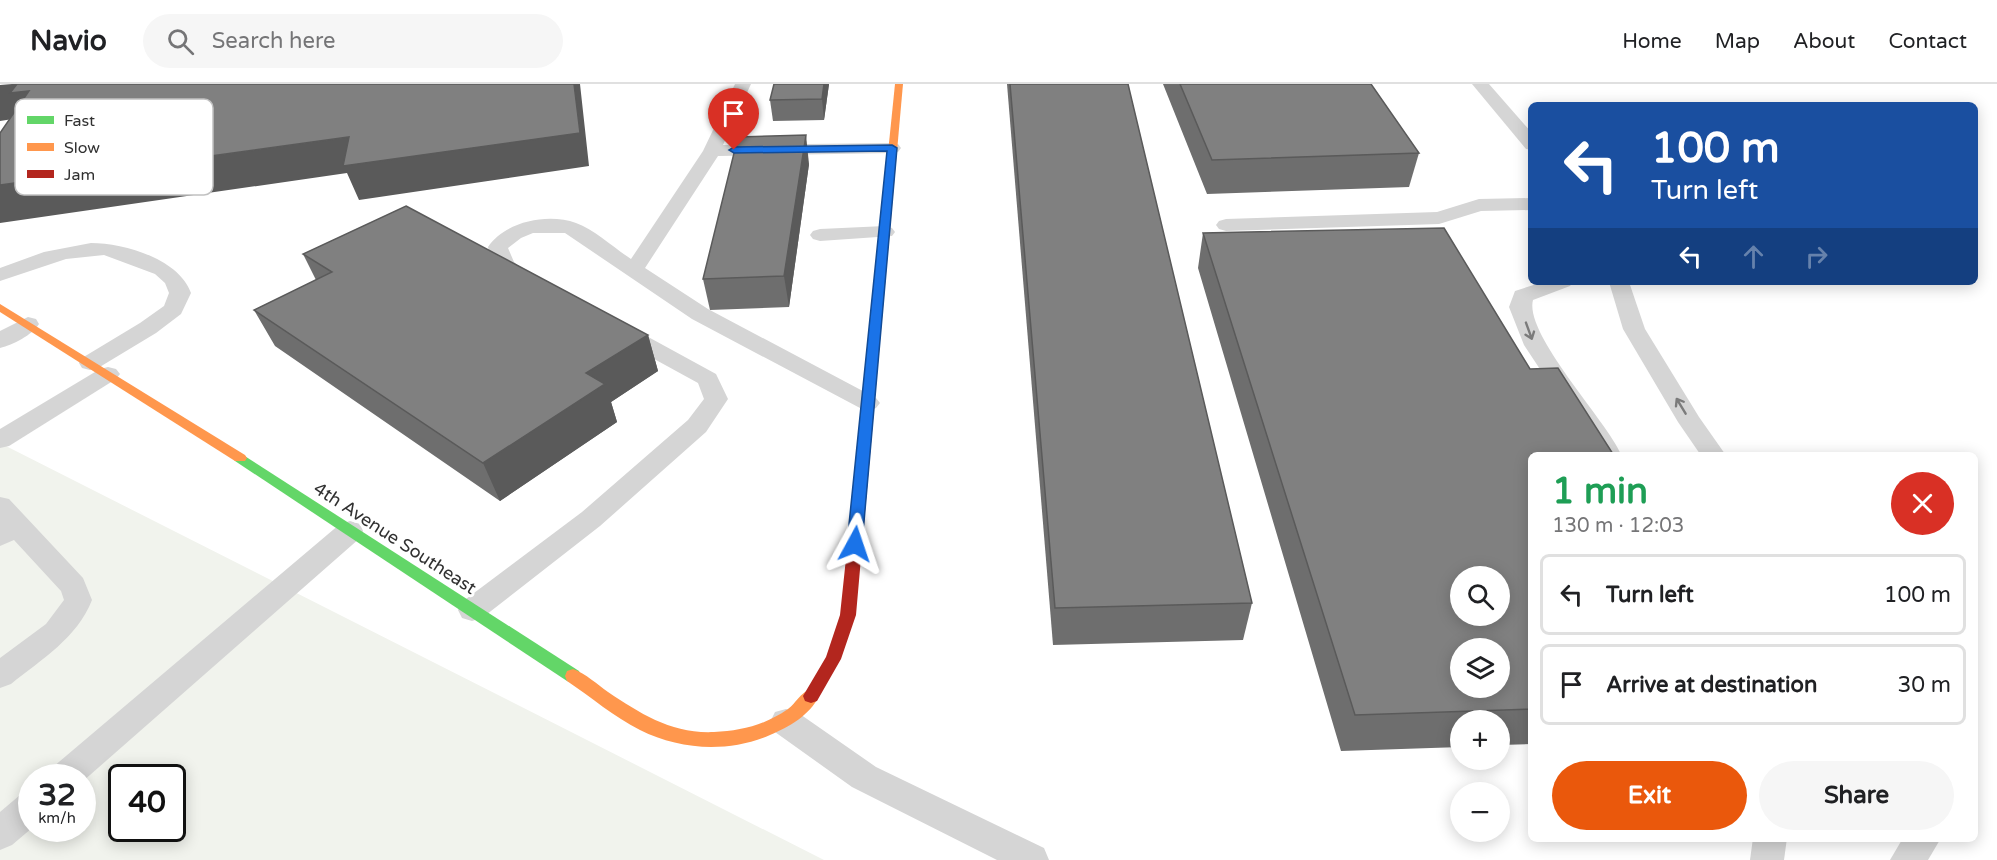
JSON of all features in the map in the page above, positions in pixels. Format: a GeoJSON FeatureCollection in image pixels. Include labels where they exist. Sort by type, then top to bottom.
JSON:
{"type":"FeatureCollection","features":[{"type":"Feature","properties":{"kind":"street"},"geometry":{"type":"LineString","coordinates":[[786,722],[810,696],[828,669],[841,642],[848,615],[899,84]]}},
{"type":"Feature","properties":{"kind":"street","name":"4th Avenue Southeast"},"geometry":{"type":"LineString","coordinates":[[0,307],[647,725],[674,735],[705,739],[755,733],[786,722]]}},
{"type":"Feature","properties":{"kind":"lane"},"geometry":{"type":"LineString","coordinates":[[633,271],[712,151],[743,84]]}},
{"type":"Feature","properties":{"kind":"lane"},"geometry":{"type":"LineString","coordinates":[[1480,84],[1528,140]]}},
{"type":"Feature","properties":{"kind":"lane"},"geometry":{"type":"LineString","coordinates":[[712,151],[892,148]]}},
{"type":"Feature","properties":{"kind":"lane"},"geometry":{"type":"LineString","coordinates":[[1226,225],[1439,218],[1479,205],[1528,204]]}},
{"type":"Feature","properties":{"kind":"lane"},"geometry":{"type":"LineString","coordinates":[[542,289],[511,272],[500,258],[498,247],[508,235],[531,226],[552,224],[571,228],[700,314],[868,403]]}},
{"type":"Feature","properties":{"kind":"lane"},"geometry":{"type":"LineString","coordinates":[[820,235],[885,232]]}},
{"type":"Feature","properties":{"kind":"lane"},"geometry":{"type":"LineString","coordinates":[[0,275],[51,257],[82,250],[106,249],[163,269],[177,281],[180,293],[173,309],[99,369],[0,440]]}},
{"type":"Feature","properties":{"kind":"lane"},"geometry":{"type":"LineString","coordinates":[[1554,285],[1523,296],[1520,307],[1535,345],[1608,452]]}},
{"type":"Feature","properties":{"kind":"lane"},"geometry":{"type":"LineString","coordinates":[[1620,285],[1634,329],[1712,452]]}},
{"type":"Feature","properties":{"kind":"lane"},"geometry":{"type":"LineString","coordinates":[[472,610],[591,519],[697,426],[716,399],[708,379],[605,323]]}},
{"type":"Feature","properties":{"kind":"lane"},"geometry":{"type":"LineString","coordinates":[[0,341],[28,324]]}},
{"type":"Feature","properties":{"kind":"lane"},"geometry":{"type":"LineString","coordinates":[[0,675],[56,632],[73,612],[78,600],[73,586],[5,522]]}},
{"type":"Feature","properties":{"kind":"lane"},"geometry":{"type":"LineString","coordinates":[[81,764],[350,531]]}},
{"type":"Feature","properties":{"kind":"lane"},"geometry":{"type":"LineString","coordinates":[[786,722],[864,777],[1032,860]]}},
{"type":"Feature","properties":{"kind":"lane"},"geometry":{"type":"LineString","coordinates":[[0,834],[18,818]]}},
{"type":"Feature","properties":{"kind":"lane"},"geometry":{"type":"LineString","coordinates":[[1767,860],[1769,842]]}},
{"type":"Feature","properties":{"kind":"lane"},"geometry":{"type":"LineString","coordinates":[[1908,860],[1921,842]]}},
{"type":"Feature","properties":{"kind":"shaded area"},"geometry":{"type":"Polygon","coordinates":[[[0,443],[824,860],[0,860],[0,443]]]}},
{"type":"Feature","properties":{"kind":"building"},"geometry":{"type":"Polygon","coordinates":[[[17,84],[574,84],[580,133],[343,166],[349,137],[213,156],[213,99],[23,99],[29,91],[10,93],[17,84]]]}},
{"type":"Feature","properties":{"kind":"building"},"geometry":{"type":"Polygon","coordinates":[[[774,84],[824,84],[822,99],[770,100],[774,84]]]}},
{"type":"Feature","properties":{"kind":"building"},"geometry":{"type":"Polygon","coordinates":[[[1010,84],[1128,84],[1252,603],[1055,608],[1010,84]]]}},
{"type":"Feature","properties":{"kind":"building"},"geometry":{"type":"Polygon","coordinates":[[[1180,84],[1371,84],[1419,153],[1212,160],[1180,84]]]}},
{"type":"Feature","properties":{"kind":"building"},"geometry":{"type":"Polygon","coordinates":[[[15,111],[15,183],[0,185],[0,133],[15,111]]]}},
{"type":"Feature","properties":{"kind":"building"},"geometry":{"type":"Polygon","coordinates":[[[806,135],[784,276],[703,279],[738,137],[806,135]]]}},
{"type":"Feature","properties":{"kind":"building"},"geometry":{"type":"Polygon","coordinates":[[[406,206],[648,335],[586,373],[605,384],[483,463],[254,310],[332,272],[303,254],[406,206]]]}},
{"type":"Feature","properties":{"kind":"building"},"geometry":{"type":"Polygon","coordinates":[[[1444,228],[1530,369],[1558,368],[1612,452],[1528,452],[1528,709],[1355,715],[1203,233],[1444,228]]]}},
{"type":"Feature","properties":{"kind":"traffic: fast"},"geometry":{"type":"LineString","coordinates":[[240,458],[573,676]]}},
{"type":"Feature","properties":{"kind":"traffic: slow"},"geometry":{"type":"LineString","coordinates":[[869,398],[899,84]]}},
{"type":"Feature","properties":{"kind":"traffic: slow"},"geometry":{"type":"LineString","coordinates":[[0,307],[240,458]]}},
{"type":"Feature","properties":{"kind":"traffic: slow"},"geometry":{"type":"LineString","coordinates":[[573,676],[646,725],[666,733],[712,740],[757,733],[778,724],[796,712],[811,696]]}},
{"type":"Feature","properties":{"kind":"traffic: jam"},"geometry":{"type":"LineString","coordinates":[[811,696],[833,659],[848,615],[869,398]]}},
{"type":"Feature","properties":{"kind":"route"},"geometry":{"type":"LineString","coordinates":[[734,150],[892,148],[855,544]]}}]}
